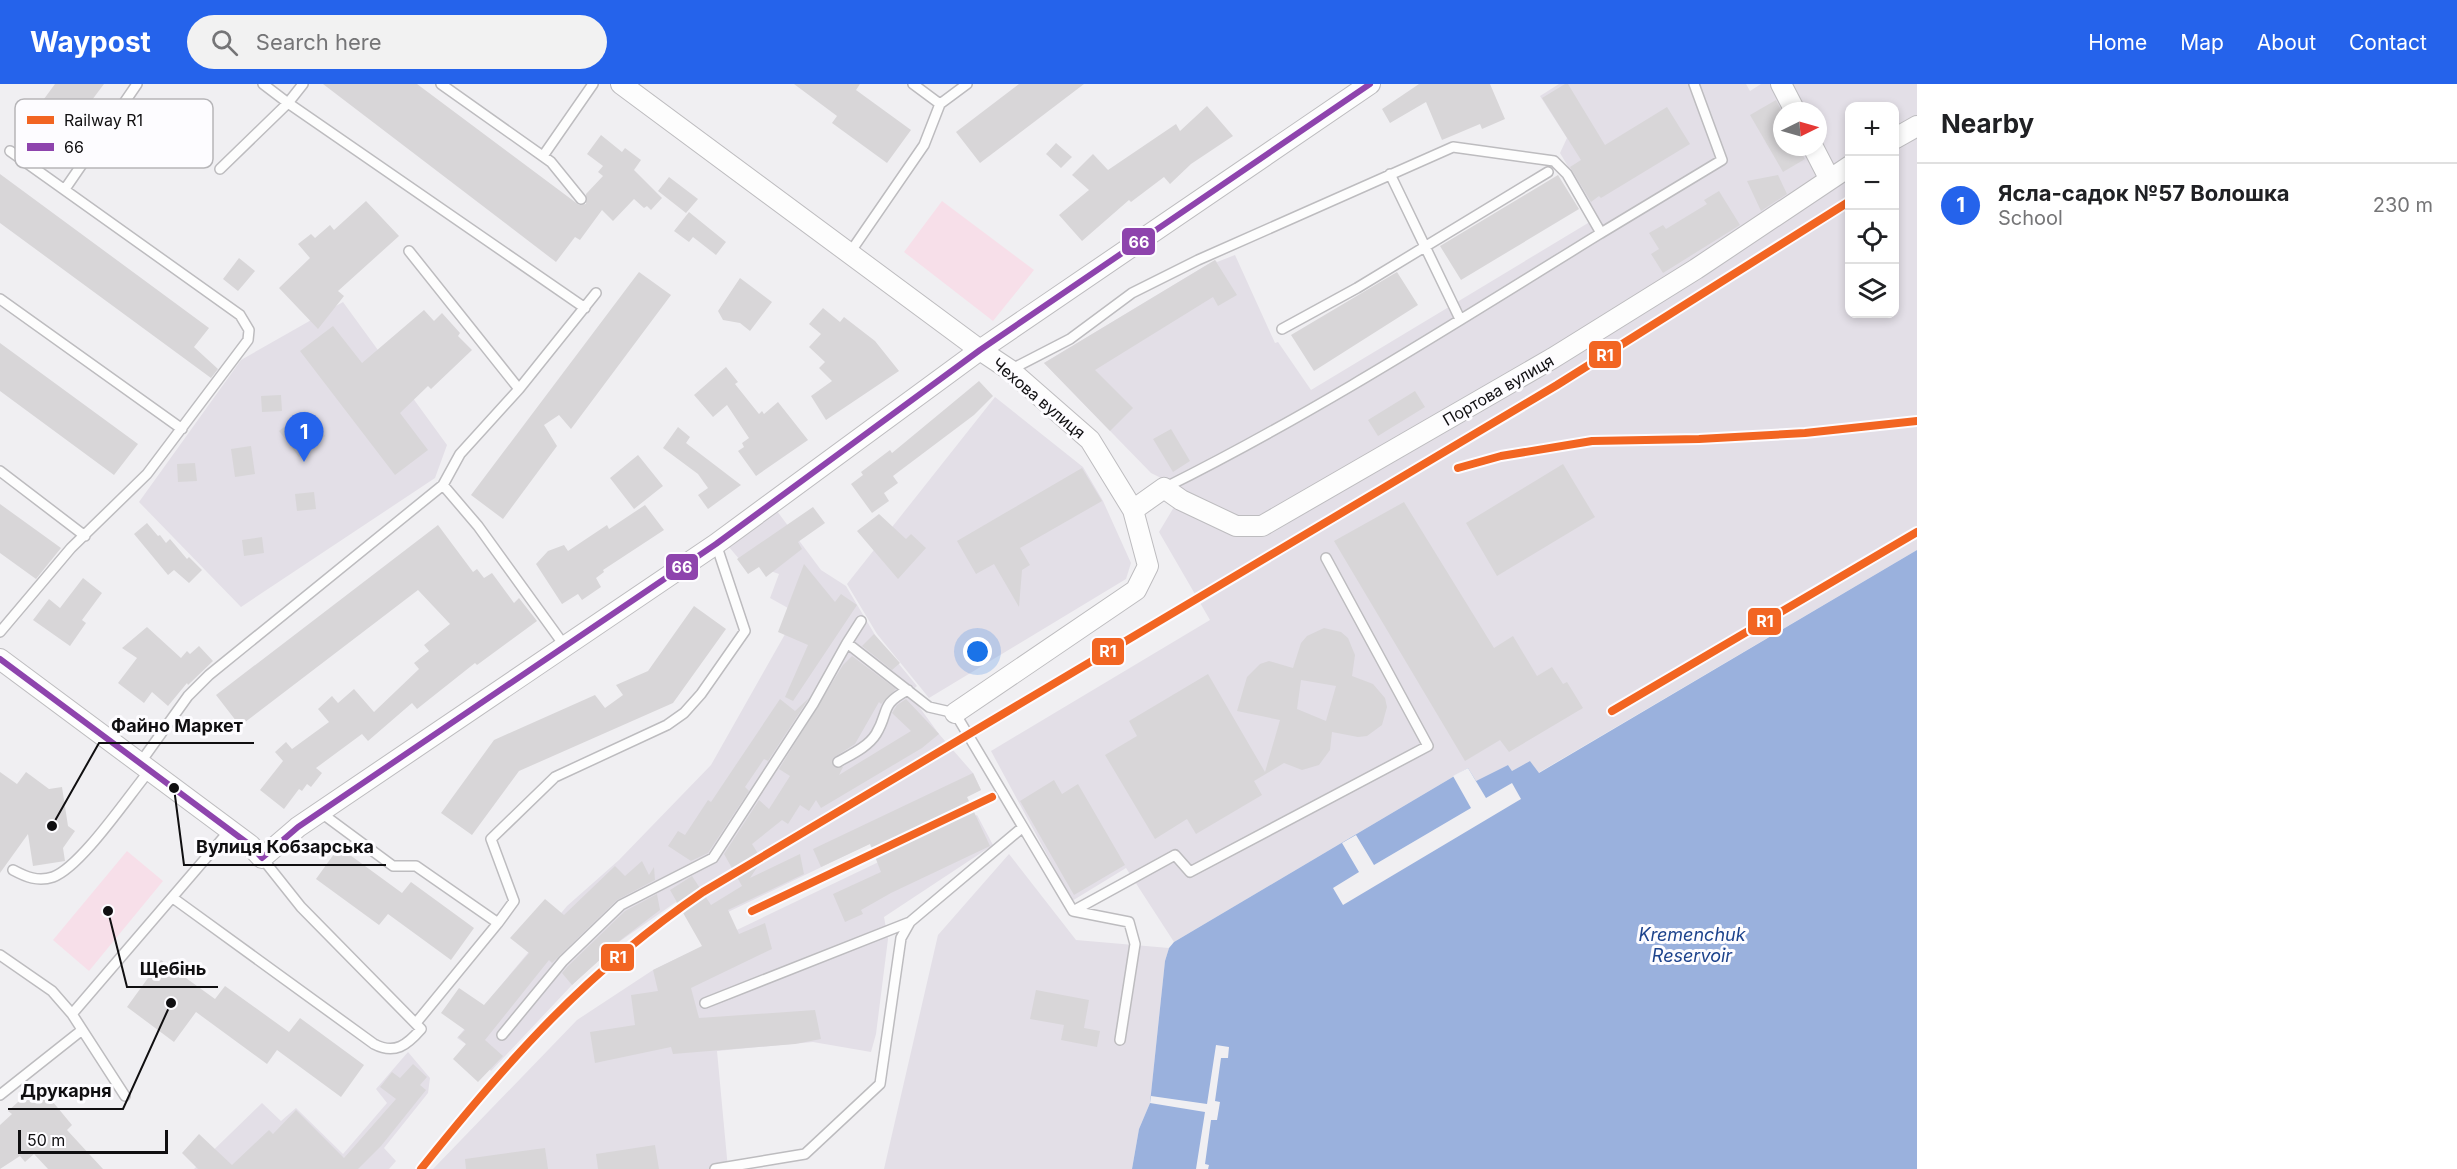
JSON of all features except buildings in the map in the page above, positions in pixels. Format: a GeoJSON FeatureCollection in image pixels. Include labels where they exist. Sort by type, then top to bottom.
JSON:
{"type":"FeatureCollection","features":[{"type":"Feature","properties":{"kind":"street","name":"Чехова вулиця"},"geometry":{"type":"LineString","coordinates":[[621,84],[849,254],[1010,370],[1090,440],[1134,510],[1148,566],[1136,590],[956,713]]}},
{"type":"Feature","properties":{"kind":"street"},"geometry":{"type":"LineString","coordinates":[[0,659],[230,830],[262,858],[319,812],[716,544],[980,350],[1370,84]]}},
{"type":"Feature","properties":{"kind":"street"},"geometry":{"type":"LineString","coordinates":[[1781,84],[1790,102]]}},
{"type":"Feature","properties":{"kind":"street"},"geometry":{"type":"LineString","coordinates":[[1899,136],[1917,126]]}},
{"type":"Feature","properties":{"kind":"street"},"geometry":{"type":"LineString","coordinates":[[1818,156],[1829,178]]}},
{"type":"Feature","properties":{"kind":"street","name":"Портова вулиця"},"geometry":{"type":"LineString","coordinates":[[1164,488],[1181,500],[1236,526],[1262,526],[1553,358],[1696,269],[1845,169]]}},
{"type":"Feature","properties":{"kind":"street"},"geometry":{"type":"LineString","coordinates":[[1134,510],[1164,488]]}},
{"type":"Feature","properties":{"kind":"lane"},"geometry":{"type":"LineString","coordinates":[[127,99],[137,84]]}},
{"type":"Feature","properties":{"kind":"lane"},"geometry":{"type":"LineString","coordinates":[[263,84],[585,308]]}},
{"type":"Feature","properties":{"kind":"lane"},"geometry":{"type":"LineString","coordinates":[[220,168],[288,102],[303,84]]}},
{"type":"Feature","properties":{"kind":"lane"},"geometry":{"type":"LineString","coordinates":[[441,84],[551,162],[581,199]]}},
{"type":"Feature","properties":{"kind":"lane"},"geometry":{"type":"LineString","coordinates":[[543,156],[593,84]]}},
{"type":"Feature","properties":{"kind":"lane"},"geometry":{"type":"LineString","coordinates":[[913,84],[940,104]]}},
{"type":"Feature","properties":{"kind":"lane"},"geometry":{"type":"LineString","coordinates":[[849,254],[924,145],[940,104],[967,84]]}},
{"type":"Feature","properties":{"kind":"lane"},"geometry":{"type":"LineString","coordinates":[[1164,488],[1221,460],[1460,320],[1722,160],[1694,84]]}},
{"type":"Feature","properties":{"kind":"lane"},"geometry":{"type":"LineString","coordinates":[[1010,370],[1070,339],[1132,293],[1198,260],[1453,147],[1554,161],[1567,174],[1601,233]]}},
{"type":"Feature","properties":{"kind":"lane"},"geometry":{"type":"LineString","coordinates":[[10,151],[15,154]]}},
{"type":"Feature","properties":{"kind":"lane"},"geometry":{"type":"LineString","coordinates":[[0,632],[71,548],[147,474],[248,340],[249,330],[240,315],[35,168]]}},
{"type":"Feature","properties":{"kind":"lane"},"geometry":{"type":"LineString","coordinates":[[65,189],[79,168]]}},
{"type":"Feature","properties":{"kind":"lane"},"geometry":{"type":"LineString","coordinates":[[1282,329],[1424,249],[1548,172]]}},
{"type":"Feature","properties":{"kind":"lane"},"geometry":{"type":"LineString","coordinates":[[1390,174],[1460,320]]}},
{"type":"Feature","properties":{"kind":"lane"},"geometry":{"type":"LineString","coordinates":[[409,251],[519,389]]}},
{"type":"Feature","properties":{"kind":"lane"},"geometry":{"type":"LineString","coordinates":[[13,870],[28,879],[52,877],[71,867],[145,766],[188,696],[209,675],[443,485],[460,454],[519,389],[596,293]]}},
{"type":"Feature","properties":{"kind":"lane"},"geometry":{"type":"LineString","coordinates":[[0,299],[182,429]]}},
{"type":"Feature","properties":{"kind":"lane"},"geometry":{"type":"LineString","coordinates":[[0,471],[85,536]]}},
{"type":"Feature","properties":{"kind":"lane"},"geometry":{"type":"LineString","coordinates":[[443,485],[478,526],[564,645]]}},
{"type":"Feature","properties":{"kind":"lane"},"geometry":{"type":"LineString","coordinates":[[416,1023],[498,924],[514,901],[491,839],[558,774],[676,719],[701,694],[742,638],[744,624],[716,544]]}},
{"type":"Feature","properties":{"kind":"lane"},"geometry":{"type":"LineString","coordinates":[[1073,911],[1175,855],[1190,872],[1428,746],[1326,558]]}},
{"type":"Feature","properties":{"kind":"lane"},"geometry":{"type":"LineString","coordinates":[[502,1035],[563,961],[621,905],[713,858],[813,704],[861,621]]}},
{"type":"Feature","properties":{"kind":"lane"},"geometry":{"type":"LineString","coordinates":[[847,643],[933,709],[956,713],[1073,911],[1129,922],[1135,944],[1120,1040]]}},
{"type":"Feature","properties":{"kind":"lane"},"geometry":{"type":"LineString","coordinates":[[838,762],[873,738],[889,702],[908,690]]}},
{"type":"Feature","properties":{"kind":"lane"},"geometry":{"type":"LineString","coordinates":[[319,812],[393,867],[416,866],[498,924]]}},
{"type":"Feature","properties":{"kind":"lane"},"geometry":{"type":"LineString","coordinates":[[715,1169],[805,1154],[880,1084],[900,938],[910,922],[1023,827]]}},
{"type":"Feature","properties":{"kind":"lane"},"geometry":{"type":"LineString","coordinates":[[72,1014],[230,830]]}},
{"type":"Feature","properties":{"kind":"lane"},"geometry":{"type":"LineString","coordinates":[[173,898],[382,1049],[390,1050],[406,1045],[421,1029],[301,907],[262,858]]}},
{"type":"Feature","properties":{"kind":"lane"},"geometry":{"type":"LineString","coordinates":[[705,1003],[910,922]]}},
{"type":"Feature","properties":{"kind":"lane"},"geometry":{"type":"LineString","coordinates":[[0,955],[52,992],[72,1014],[125,1096]]}},
{"type":"Feature","properties":{"kind":"lane"},"geometry":{"type":"LineString","coordinates":[[0,1095],[82,1030]]}},
{"type":"Feature","properties":{"kind":"shaded area"},"geometry":{"type":"Polygon","coordinates":[[[1559,84],[1746,84],[1750,91],[1761,84],[1917,84],[1917,550],[1538,773],[1530,761],[1512,771],[1508,765],[1476,781],[1468,768],[1174,942],[1126,868],[1072,901],[991,751],[1210,620],[1159,532],[1174,507],[1163,479],[1151,473],[1044,363],[1215,260],[1217,262],[1235,255],[1275,343],[1278,342],[1311,390],[1598,217],[1560,153],[1567,138],[1540,96],[1559,84]]]}},
{"type":"Feature","properties":{"kind":"shaded area"},"geometry":{"type":"Polygon","coordinates":[[[942,201],[1034,270],[993,321],[904,252],[942,201]]]}},
{"type":"Feature","properties":{"kind":"shaded area"},"geometry":{"type":"Polygon","coordinates":[[[343,302],[447,445],[435,478],[241,607],[139,502],[241,360],[343,302]]]}},
{"type":"Feature","properties":{"kind":"shaded area"},"geometry":{"type":"Polygon","coordinates":[[[995,397],[1083,467],[1103,501],[1131,563],[1126,579],[929,698],[877,634],[847,584],[995,397]]]}},
{"type":"Feature","properties":{"kind":"shaded area"},"geometry":{"type":"Polygon","coordinates":[[[774,507],[821,570],[846,586],[875,635],[917,686],[909,693],[939,734],[973,773],[981,790],[726,913],[686,917],[676,902],[616,944],[572,985],[491,1071],[472,1048],[457,1038],[567,906],[619,860],[711,765],[797,613],[770,598],[779,574],[740,560],[723,540],[774,507]]]}},
{"type":"Feature","properties":{"kind":"shaded area"},"geometry":{"type":"Polygon","coordinates":[[[977,815],[993,845],[884,917],[888,939],[876,1034],[871,1052],[813,1042],[717,1051],[728,1169],[433,1169],[577,1020],[653,970],[977,815]]]}},
{"type":"Feature","properties":{"kind":"shaded area"},"geometry":{"type":"Polygon","coordinates":[[[127,851],[163,881],[89,971],[53,940],[127,851]]]}},
{"type":"Feature","properties":{"kind":"shaded area"},"geometry":{"type":"Polygon","coordinates":[[[1009,854],[1076,940],[1169,948],[1165,961],[1150,1103],[1139,1129],[1132,1169],[884,1169],[938,935],[1009,854]]]}},
{"type":"Feature","properties":{"kind":"shaded area"},"geometry":{"type":"Polygon","coordinates":[[[408,1052],[430,1078],[428,1093],[384,1148],[396,1161],[389,1169],[194,1169],[262,1103],[281,1121],[296,1108],[343,1154],[387,1103],[376,1089],[408,1052]]]}},
{"type":"Feature","properties":{"kind":"water","name":"Kremenchuk Reservoir"},"geometry":{"type":"Polygon","coordinates":[[[1917,550],[1917,1169],[1132,1169],[1139,1129],[1150,1103],[1165,961],[1169,948],[1174,942],[1468,768],[1476,781],[1508,765],[1512,771],[1530,761],[1539,773],[1917,550]]]}},
{"type":"Feature","properties":{"kind":"pier"},"geometry":{"type":"Polygon","coordinates":[[[1468,768],[1486,798],[1512,783],[1521,799],[1343,905],[1333,888],[1359,872],[1342,843],[1356,835],[1374,865],[1471,808],[1453,776],[1468,768]]]}},
{"type":"Feature","properties":{"kind":"pier"},"geometry":{"type":"Polygon","coordinates":[[[1216,1045],[1229,1047],[1228,1058],[1221,1058],[1215,1101],[1220,1102],[1217,1120],[1211,1120],[1205,1164],[1209,1165],[1208,1169],[1196,1169],[1205,1112],[1150,1103],[1151,1096],[1207,1104],[1216,1045]]]}},
{"type":"Feature","properties":{"kind":"rail line","name":"R1"},"geometry":{"type":"LineString","coordinates":[[421,1169],[485,1091],[551,1019],[622,953],[703,892],[1557,385],[1845,204]]}},
{"type":"Feature","properties":{"kind":"rail line","name":"R1"},"geometry":{"type":"LineString","coordinates":[[1458,468],[1501,456],[1592,441],[1699,439],[1805,433],[1917,421]]}},
{"type":"Feature","properties":{"kind":"rail line","name":"R1"},"geometry":{"type":"LineString","coordinates":[[1612,711],[1917,532]]}},
{"type":"Feature","properties":{"kind":"rail line","name":"R1"},"geometry":{"type":"LineString","coordinates":[[752,911],[992,797]]}},
{"type":"Feature","properties":{"kind":"transit line","name":"66"},"geometry":{"type":"LineString","coordinates":[[0,659],[250,845],[262,858],[298,827],[716,544],[980,350],[1370,84]]}},
{"type":"Feature","properties":{"kind":"place","name":"Ясла-садок №57 Волошка"},"geometry":{"type":"Point","coordinates":[304,462]}},
{"type":"Feature","properties":{"kind":"place","name":"Вулиця Кобзарська"},"geometry":{"type":"Point","coordinates":[174,788]}},
{"type":"Feature","properties":{"kind":"place","name":"Файно Маркет"},"geometry":{"type":"Point","coordinates":[52,826]}},
{"type":"Feature","properties":{"kind":"place","name":"Щебінь"},"geometry":{"type":"Point","coordinates":[108,911]}},
{"type":"Feature","properties":{"kind":"place","name":"Друкарня"},"geometry":{"type":"Point","coordinates":[171,1003]}}]}
